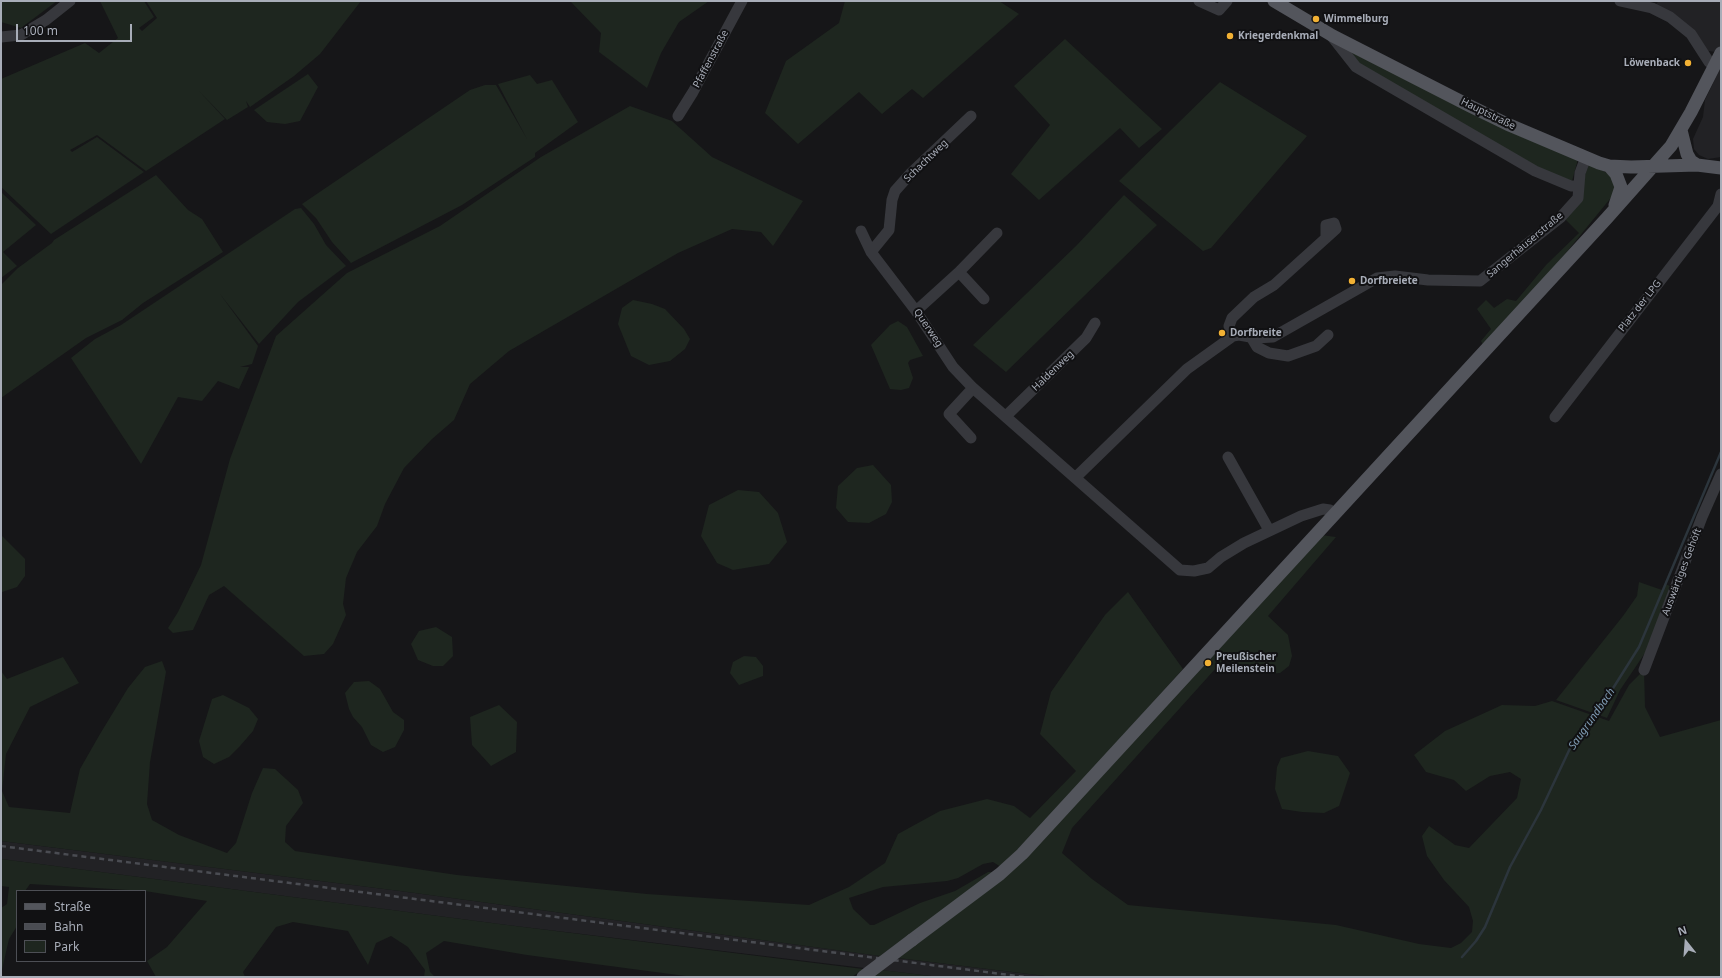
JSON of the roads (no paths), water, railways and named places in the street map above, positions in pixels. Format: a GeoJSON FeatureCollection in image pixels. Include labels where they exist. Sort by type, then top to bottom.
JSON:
{"type":"FeatureCollection","features":[{"type":"Feature","properties":{"kind":"main road","name":"Hauptstraße"},"geometry":{"type":"LineString","coordinates":[[1274,1],[1330,34],[1495,118],[1609,166],[1654,167]]}},
{"type":"Feature","properties":{"kind":"main road"},"geometry":{"type":"LineString","coordinates":[[863,977],[1000,874],[1015,861],[1654,167],[1681,130],[1721,53]]}},
{"type":"Feature","properties":{"kind":"main road"},"geometry":{"type":"LineString","coordinates":[[1681,130],[1687,154],[1691,161],[1697,165]]}},
{"type":"Feature","properties":{"kind":"main road"},"geometry":{"type":"LineString","coordinates":[[1654,167],[1697,165],[1721,168]]}},
{"type":"Feature","properties":{"kind":"main road"},"geometry":{"type":"LineString","coordinates":[[1607,218],[1618,201],[1621,187],[1616,174],[1609,166]]}},
{"type":"Feature","properties":{"kind":"street"},"geometry":{"type":"LineString","coordinates":[[1,37],[21,35],[46,20],[70,1]]}},
{"type":"Feature","properties":{"kind":"street","name":"Pfaffenstraße"},"geometry":{"type":"LineString","coordinates":[[678,116],[693,92],[742,1]]}},
{"type":"Feature","properties":{"kind":"street"},"geometry":{"type":"LineString","coordinates":[[1199,1],[1219,10],[1227,1]]}},
{"type":"Feature","properties":{"kind":"street"},"geometry":{"type":"LineString","coordinates":[[1620,1],[1636,3],[1660,11],[1685,28],[1696,40],[1709,62],[1711,70]]}},
{"type":"Feature","properties":{"kind":"street","name":"Hauptstraße"},"geometry":{"type":"LineString","coordinates":[[1330,34],[1356,67],[1529,168],[1571,186],[1579,186]]}},
{"type":"Feature","properties":{"kind":"street","name":"Schachtweg"},"geometry":{"type":"LineString","coordinates":[[871,252],[890,230],[892,200],[896,191],[911,173],[971,116]]}},
{"type":"Feature","properties":{"kind":"street","name":"Sangerhäuserstraße"},"geometry":{"type":"LineString","coordinates":[[1251,337],[1273,337],[1377,278],[1395,276],[1428,280],[1480,281],[1560,218],[1578,198],[1580,173],[1586,157]]}},
{"type":"Feature","properties":{"kind":"street","name":"Platz der LPG"},"geometry":{"type":"LineString","coordinates":[[1555,417],[1718,206],[1721,194]]}},
{"type":"Feature","properties":{"kind":"street","name":"Querweg"},"geometry":{"type":"LineString","coordinates":[[861,231],[871,252],[916,311],[953,367],[1006,416]]}},
{"type":"Feature","properties":{"kind":"street"},"geometry":{"type":"LineString","coordinates":[[916,311],[959,272],[997,233]]}},
{"type":"Feature","properties":{"kind":"street"},"geometry":{"type":"LineString","coordinates":[[1233,336],[1229,326],[1232,318],[1254,297],[1274,285],[1326,238]]}},
{"type":"Feature","properties":{"kind":"street"},"geometry":{"type":"LineString","coordinates":[[959,272],[984,299]]}},
{"type":"Feature","properties":{"kind":"street","name":"Haldenweg"},"geometry":{"type":"LineString","coordinates":[[1006,416],[1086,338],[1095,322]]}},
{"type":"Feature","properties":{"kind":"street"},"geometry":{"type":"LineString","coordinates":[[1074,478],[1187,369],[1233,336],[1239,335],[1251,337],[1257,347],[1269,354],[1288,356],[1316,346],[1328,335]]}},
{"type":"Feature","properties":{"kind":"street"},"geometry":{"type":"LineString","coordinates":[[971,438],[949,414],[974,388]]}},
{"type":"Feature","properties":{"kind":"street"},"geometry":{"type":"LineString","coordinates":[[1006,416],[1074,478],[1180,570],[1194,571],[1208,568],[1234,549],[1269,530],[1318,510],[1328,509],[1335,514]]}},
{"type":"Feature","properties":{"kind":"street"},"geometry":{"type":"LineString","coordinates":[[1228,457],[1269,530]]}},
{"type":"Feature","properties":{"kind":"street","name":"Auswärtiges Gehöft"},"geometry":{"type":"LineString","coordinates":[[1644,670],[1702,517],[1721,474]]}},
{"type":"Feature","properties":{"kind":"waterway","name":"Saugrundbach"},"geometry":{"type":"LineString","coordinates":[[1462,957],[1476,941],[1485,927],[1510,867],[1541,810],[1573,742],[1593,720],[1639,647],[1721,452]]}},
{"type":"Feature","properties":{"kind":"railway"},"geometry":{"type":"LineString","coordinates":[[1,846],[1025,977]]}},
{"type":"Feature","properties":{"kind":"place","name":"Wimmelburg"},"geometry":{"type":"Point","coordinates":[1316,19]}},
{"type":"Feature","properties":{"kind":"place","name":"Kriegerdenkmal"},"geometry":{"type":"Point","coordinates":[1230,36]}},
{"type":"Feature","properties":{"kind":"place","name":"Löwenback"},"geometry":{"type":"Point","coordinates":[1688,63]}},
{"type":"Feature","properties":{"kind":"place","name":"Dorfbreiete"},"geometry":{"type":"Point","coordinates":[1352,281]}},
{"type":"Feature","properties":{"kind":"place","name":"Dorfbreite"},"geometry":{"type":"Point","coordinates":[1222,333]}},
{"type":"Feature","properties":{"kind":"place","name":"Preußischer Meilenstein"},"geometry":{"type":"Point","coordinates":[1208,663]}}]}
